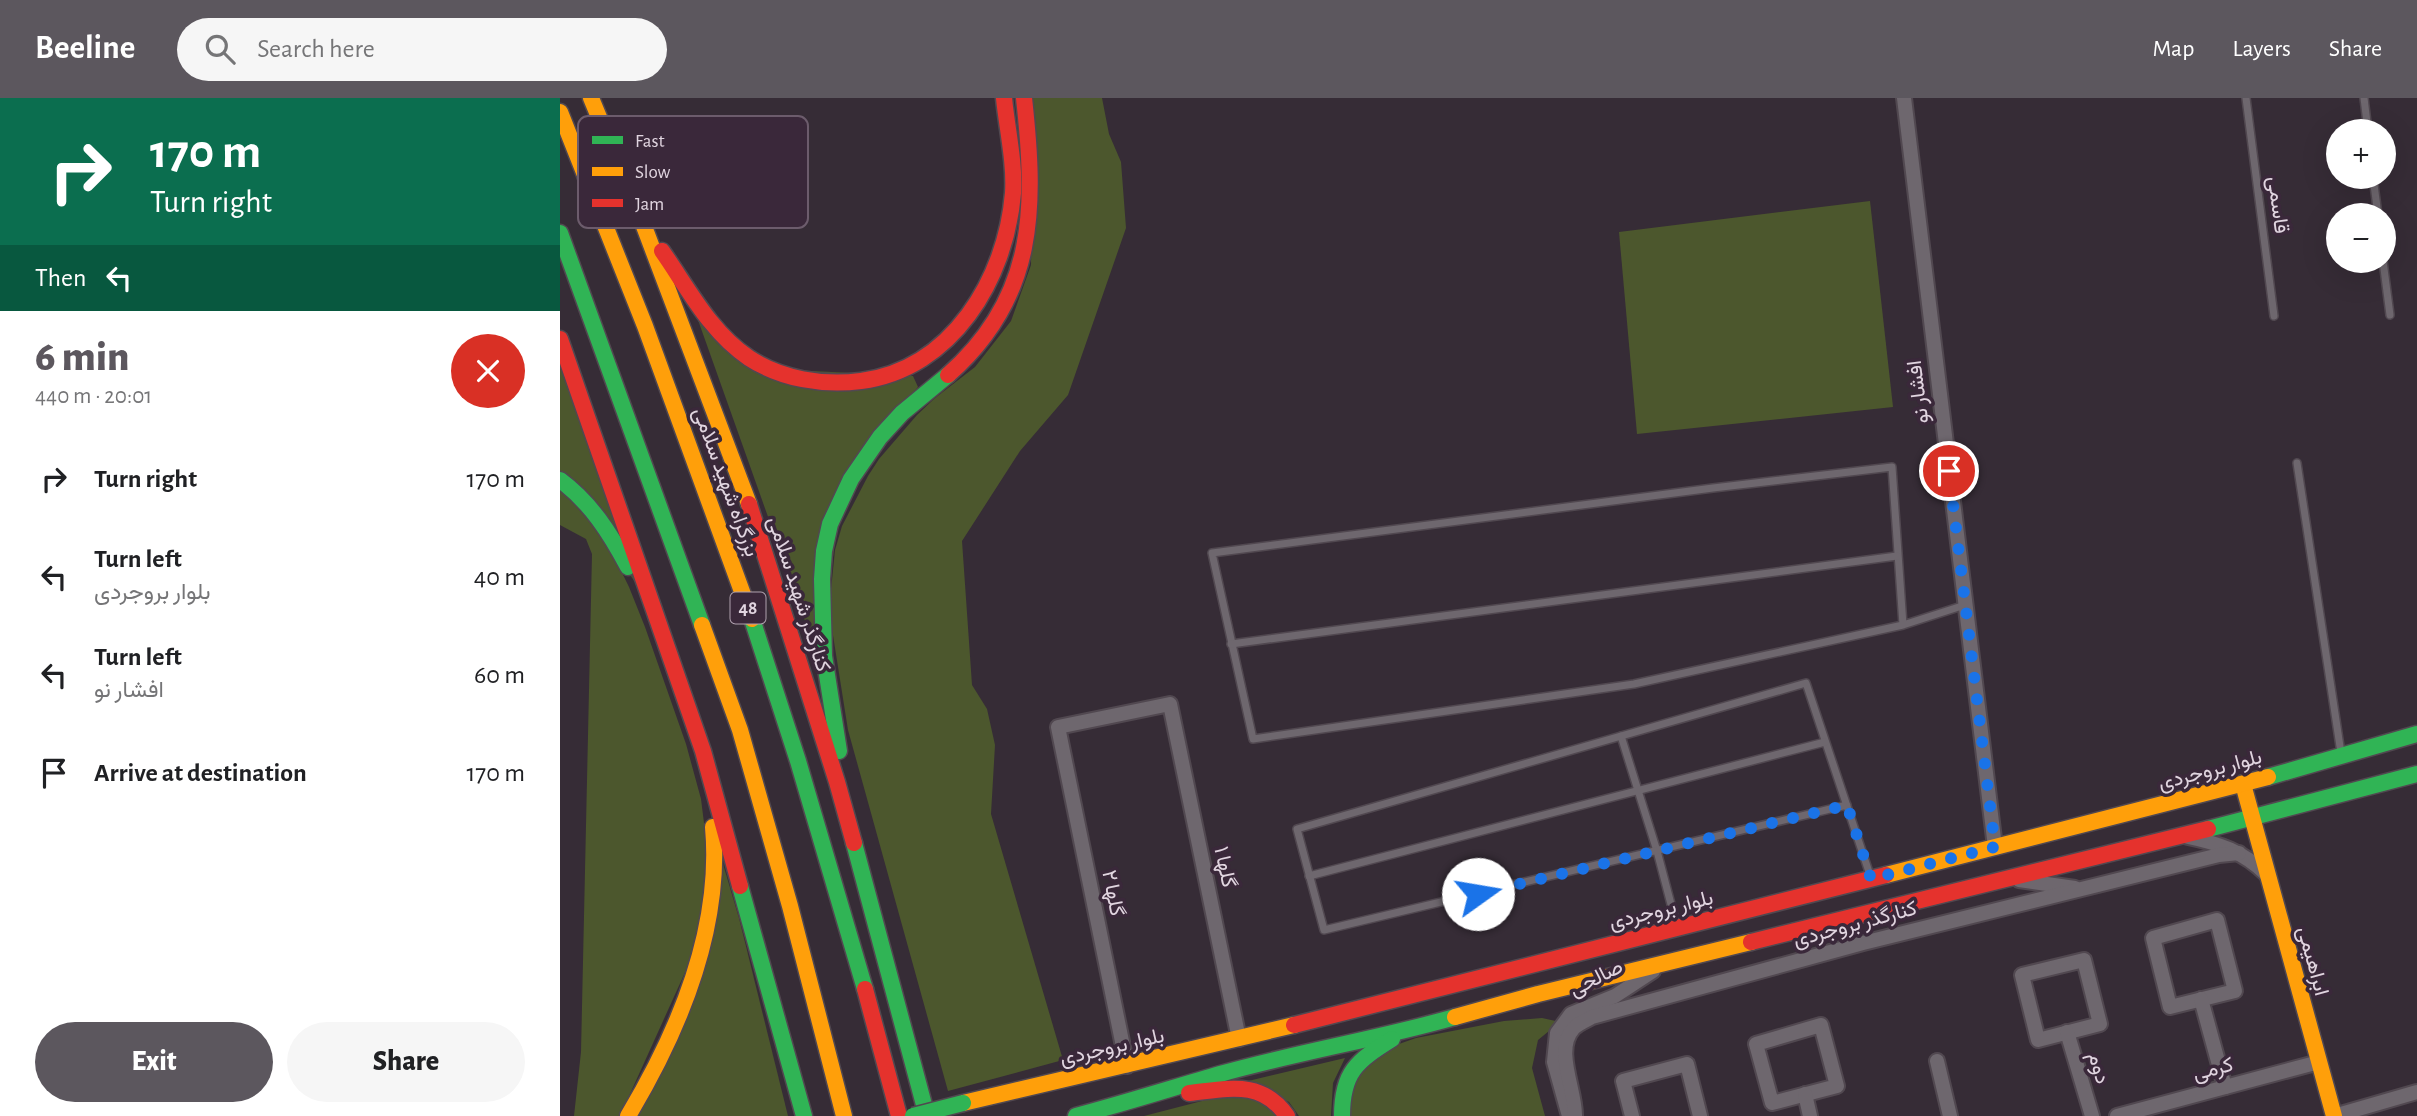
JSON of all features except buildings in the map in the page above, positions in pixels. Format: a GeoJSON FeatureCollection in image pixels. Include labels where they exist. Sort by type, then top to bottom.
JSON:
{"type":"FeatureCollection","features":[{"type":"Feature","properties":{"kind":"main road","name":"کنارگذر شهید سلامی"},"geometry":{"type":"LineString","coordinates":[[592,98],[599,116]]}},
{"type":"Feature","properties":{"kind":"main road"},"geometry":{"type":"LineString","coordinates":[[647,228],[720,333],[750,358],[786,375],[821,383],[858,382],[888,376],[937,350],[965,321],[987,289],[1004,242],[1013,191],[1004,98]]}},
{"type":"Feature","properties":{"kind":"main road"},"geometry":{"type":"LineString","coordinates":[[837,782],[840,747],[825,674],[822,583],[823,558],[830,524],[862,461],[883,433],[902,413],[963,361],[987,334],[1018,277],[1026,248],[1032,192],[1024,98]]}},
{"type":"Feature","properties":{"kind":"main road","name":"بزرگراه شهید سلامی"},"geometry":{"type":"LineString","coordinates":[[560,112],[578,156]]}},
{"type":"Feature","properties":{"kind":"main road","name":"بزرگراه شهید سلامی"},"geometry":{"type":"LineString","coordinates":[[608,228],[713,505],[784,715],[838,890],[899,1116]]}},
{"type":"Feature","properties":{"kind":"main road","name":"کنارگذر شهید سلامی"},"geometry":{"type":"LineString","coordinates":[[645,228],[745,491],[837,782],[927,1116]]}},
{"type":"Feature","properties":{"kind":"main road","name":"48"},"geometry":{"type":"LineString","coordinates":[[560,233],[740,730],[790,906],[844,1116]]}},
{"type":"Feature","properties":{"kind":"main road"},"geometry":{"type":"LineString","coordinates":[[560,339],[703,751],[804,1116]]}},
{"type":"Feature","properties":{"kind":"main road"},"geometry":{"type":"LineString","coordinates":[[560,480],[592,508],[607,528],[665,637]]}},
{"type":"Feature","properties":{"kind":"main road","name":"بلوار بروجردی"},"geometry":{"type":"LineString","coordinates":[[913,1116],[1127,1066],[1871,879],[2243,784],[2417,734]]}},
{"type":"Feature","properties":{"kind":"main road"},"geometry":{"type":"LineString","coordinates":[[628,1116],[642,1095],[684,1000],[706,938],[715,883],[716,846],[703,751]]}},
{"type":"Feature","properties":{"kind":"main road"},"geometry":{"type":"LineString","coordinates":[[1076,1116],[1221,1074],[1405,1031],[1538,994],[2180,836],[2417,774]]}},
{"type":"Feature","properties":{"kind":"main road","name":"ابراهیمی"},"geometry":{"type":"LineString","coordinates":[[2243,784],[2334,1116]]}},
{"type":"Feature","properties":{"kind":"main road"},"geometry":{"type":"LineString","coordinates":[[1342,1116],[1343,1088],[1349,1073],[1359,1061],[1405,1031]]}},
{"type":"Feature","properties":{"kind":"main road"},"geometry":{"type":"LineString","coordinates":[[1152,1096],[1243,1088],[1258,1090],[1272,1097],[1287,1116]]}},
{"type":"Feature","properties":{"kind":"street","name":"افشار نو"},"geometry":{"type":"LineString","coordinates":[[1904,98],[1995,847]]}},
{"type":"Feature","properties":{"kind":"street","name":"گلها ۲"},"geometry":{"type":"LineString","coordinates":[[1127,1066],[1059,727],[1170,704]]}},
{"type":"Feature","properties":{"kind":"street","name":"گلها ۱"},"geometry":{"type":"LineString","coordinates":[[1170,704],[1239,1038]]}},
{"type":"Feature","properties":{"kind":"street"},"geometry":{"type":"LineString","coordinates":[[2180,836],[2207,841],[2239,853],[2252,860],[2268,877]]}},
{"type":"Feature","properties":{"kind":"street","name":"کنارگذر بروجردی"},"geometry":{"type":"LineString","coordinates":[[1575,1116],[1576,1101],[1566,1064],[1566,1045],[1573,1029],[1592,1017],[1863,943],[2219,855],[2239,853]]}},
{"type":"Feature","properties":{"kind":"street"},"geometry":{"type":"LineString","coordinates":[[2007,879],[2083,888]]}},
{"type":"Feature","properties":{"kind":"street"},"geometry":{"type":"LineString","coordinates":[[2217,920],[2235,991],[2201,999],[2170,1007],[2153,938],[2217,920]]}},
{"type":"Feature","properties":{"kind":"street"},"geometry":{"type":"LineString","coordinates":[[2084,960],[2101,1024],[2067,1032],[2038,1040],[2022,975],[2084,960]]}},
{"type":"Feature","properties":{"kind":"street","name":"صالحی"},"geometry":{"type":"LineString","coordinates":[[1569,1116],[1554,1062],[1557,1033],[1571,1014],[1615,996],[1660,966]]}},
{"type":"Feature","properties":{"kind":"street"},"geometry":{"type":"LineString","coordinates":[[2201,999],[2225,1087]]}},
{"type":"Feature","properties":{"kind":"street"},"geometry":{"type":"LineString","coordinates":[[1821,1025],[1837,1086],[1805,1094],[1772,1103],[1756,1044],[1821,1025]]}},
{"type":"Feature","properties":{"kind":"street","name":"دوم"},"geometry":{"type":"LineString","coordinates":[[2067,1032],[2092,1116]]}},
{"type":"Feature","properties":{"kind":"street"},"geometry":{"type":"LineString","coordinates":[[1937,1061],[1950,1116]]}},
{"type":"Feature","properties":{"kind":"street","name":"کرمی"},"geometry":{"type":"LineString","coordinates":[[2117,1116],[2145,1112],[2319,1062]]}},
{"type":"Feature","properties":{"kind":"street"},"geometry":{"type":"LineString","coordinates":[[1632,1116],[1623,1081],[1687,1064],[1700,1116]]}},
{"type":"Feature","properties":{"kind":"street"},"geometry":{"type":"LineString","coordinates":[[2334,1116],[2417,1092]]}},
{"type":"Feature","properties":{"kind":"street"},"geometry":{"type":"LineString","coordinates":[[1805,1094],[1810,1116]]}},
{"type":"Feature","properties":{"kind":"lane","name":"قاسمی"},"geometry":{"type":"LineString","coordinates":[[2246,98],[2274,316]]}},
{"type":"Feature","properties":{"kind":"lane"},"geometry":{"type":"LineString","coordinates":[[2364,98],[2367,119]]}},
{"type":"Feature","properties":{"kind":"lane"},"geometry":{"type":"LineString","coordinates":[[2385,273],[2390,315]]}},
{"type":"Feature","properties":{"kind":"lane"},"geometry":{"type":"LineString","coordinates":[[2297,463],[2341,754]]}},
{"type":"Feature","properties":{"kind":"lane"},"geometry":{"type":"LineString","coordinates":[[1903,625],[1892,467],[1212,553],[1253,739],[1634,684],[1903,625],[1966,605]]}},
{"type":"Feature","properties":{"kind":"lane"},"geometry":{"type":"LineString","coordinates":[[1231,644],[1897,556]]}},
{"type":"Feature","properties":{"kind":"lane"},"geometry":{"type":"LineString","coordinates":[[1847,805],[1324,930],[1297,829],[1806,684],[1847,805],[1871,879]]}},
{"type":"Feature","properties":{"kind":"lane"},"geometry":{"type":"LineString","coordinates":[[1621,736],[1657,851],[1677,928]]}},
{"type":"Feature","properties":{"kind":"lane"},"geometry":{"type":"LineString","coordinates":[[1309,876],[1825,742]]}},
{"type":"Feature","properties":{"kind":"green space"},"geometry":{"type":"Polygon","coordinates":[[[1032,98],[1102,98],[1109,134],[1121,162],[1126,228],[1068,395],[1020,451],[962,541],[972,685],[987,709],[995,745],[991,814],[1063,1060],[948,1091],[848,730],[829,610],[835,550],[842,526],[868,476],[917,415],[975,367],[1011,321],[1031,265],[1032,98]]]}},
{"type":"Feature","properties":{"kind":"green space"},"geometry":{"type":"Polygon","coordinates":[[[1870,201],[1893,407],[1637,434],[1619,232],[1870,201]]]}},
{"type":"Feature","properties":{"kind":"green space"},"geometry":{"type":"Polygon","coordinates":[[[698,320],[751,368],[913,376],[918,387],[843,476],[820,663],[698,320]]]}},
{"type":"Feature","properties":{"kind":"green space"},"geometry":{"type":"Polygon","coordinates":[[[560,349],[653,609],[560,471],[560,349]]]}},
{"type":"Feature","properties":{"kind":"green space"},"geometry":{"type":"Polygon","coordinates":[[[560,488],[606,540],[629,587],[686,744],[701,799],[705,831],[708,870],[697,946],[620,1116],[574,1116],[581,1052],[592,554],[586,539],[560,525],[560,488]]]}},
{"type":"Feature","properties":{"kind":"green space"},"geometry":{"type":"Polygon","coordinates":[[[723,864],[788,1116],[637,1116],[723,864]]]}},
{"type":"Feature","properties":{"kind":"green space"},"geometry":{"type":"Polygon","coordinates":[[[1542,1018],[1560,1022],[1538,1040],[1532,1068],[1545,1116],[1348,1116],[1357,1073],[1382,1050],[1416,1038],[1504,1021],[1542,1018]]]}},
{"type":"Feature","properties":{"kind":"green space"},"geometry":{"type":"Polygon","coordinates":[[[1345,1058],[1333,1083],[1331,1116],[1299,1116],[1289,1102],[1244,1082],[1345,1058]]]}},
{"type":"Feature","properties":{"kind":"green space"},"geometry":{"type":"Polygon","coordinates":[[[1225,1095],[1254,1097],[1278,1116],[1144,1116],[1225,1095]]]}},
{"type":"Feature","properties":{"kind":"traffic: fast"},"geometry":{"type":"LineString","coordinates":[[560,233],[702,625]]}},
{"type":"Feature","properties":{"kind":"traffic: fast"},"geometry":{"type":"LineString","coordinates":[[839,751],[824,656],[822,579],[830,524],[851,479],[880,437],[902,413],[948,375]]}},
{"type":"Feature","properties":{"kind":"traffic: fast"},"geometry":{"type":"LineString","coordinates":[[560,480],[599,519],[628,567]]}},
{"type":"Feature","properties":{"kind":"traffic: fast"},"geometry":{"type":"LineString","coordinates":[[752,619],[798,761],[865,989]]}},
{"type":"Feature","properties":{"kind":"traffic: fast"},"geometry":{"type":"LineString","coordinates":[[2268,777],[2417,734]]}},
{"type":"Feature","properties":{"kind":"traffic: fast"},"geometry":{"type":"LineString","coordinates":[[2208,829],[2417,774]]}},
{"type":"Feature","properties":{"kind":"traffic: fast"},"geometry":{"type":"LineString","coordinates":[[854,843],[927,1116]]}},
{"type":"Feature","properties":{"kind":"traffic: fast"},"geometry":{"type":"LineString","coordinates":[[740,886],[804,1116]]}},
{"type":"Feature","properties":{"kind":"traffic: fast"},"geometry":{"type":"LineString","coordinates":[[1076,1116],[1249,1066],[1455,1017]]}},
{"type":"Feature","properties":{"kind":"traffic: fast"},"geometry":{"type":"LineString","coordinates":[[1342,1116],[1345,1088],[1354,1069],[1369,1054],[1392,1039]]}},
{"type":"Feature","properties":{"kind":"traffic: fast"},"geometry":{"type":"LineString","coordinates":[[913,1116],[963,1103]]}},
{"type":"Feature","properties":{"kind":"traffic: slow"},"geometry":{"type":"LineString","coordinates":[[591,98],[598,116]]}},
{"type":"Feature","properties":{"kind":"traffic: slow"},"geometry":{"type":"LineString","coordinates":[[560,112],[578,157]]}},
{"type":"Feature","properties":{"kind":"traffic: slow"},"geometry":{"type":"LineString","coordinates":[[606,228],[645,326],[752,619]]}},
{"type":"Feature","properties":{"kind":"traffic: slow"},"geometry":{"type":"LineString","coordinates":[[645,228],[749,504]]}},
{"type":"Feature","properties":{"kind":"traffic: slow"},"geometry":{"type":"LineString","coordinates":[[702,625],[740,730],[790,906],[844,1116]]}},
{"type":"Feature","properties":{"kind":"traffic: slow"},"geometry":{"type":"LineString","coordinates":[[1886,875],[2268,777]]}},
{"type":"Feature","properties":{"kind":"traffic: slow"},"geometry":{"type":"LineString","coordinates":[[2243,784],[2334,1116]]}},
{"type":"Feature","properties":{"kind":"traffic: slow"},"geometry":{"type":"LineString","coordinates":[[628,1116],[680,1014],[704,940],[714,865],[713,827]]}},
{"type":"Feature","properties":{"kind":"traffic: slow"},"geometry":{"type":"LineString","coordinates":[[1455,1017],[1751,942]]}},
{"type":"Feature","properties":{"kind":"traffic: slow"},"geometry":{"type":"LineString","coordinates":[[963,1103],[1294,1025]]}},
{"type":"Feature","properties":{"kind":"traffic: jam"},"geometry":{"type":"LineString","coordinates":[[662,251],[723,336],[761,365],[788,376],[832,382],[861,381],[893,373],[922,359],[947,339],[968,315],[986,287],[999,257],[1013,193],[1012,157],[1004,98]]}},
{"type":"Feature","properties":{"kind":"traffic: jam"},"geometry":{"type":"LineString","coordinates":[[948,375],[977,345],[999,314],[1014,282],[1024,248],[1030,176],[1024,98]]}},
{"type":"Feature","properties":{"kind":"traffic: jam"},"geometry":{"type":"LineString","coordinates":[[560,339],[703,751],[740,886]]}},
{"type":"Feature","properties":{"kind":"traffic: jam"},"geometry":{"type":"LineString","coordinates":[[749,504],[854,843]]}},
{"type":"Feature","properties":{"kind":"traffic: jam"},"geometry":{"type":"LineString","coordinates":[[1751,942],[2208,829]]}},
{"type":"Feature","properties":{"kind":"traffic: jam"},"geometry":{"type":"LineString","coordinates":[[1294,1025],[1886,875]]}},
{"type":"Feature","properties":{"kind":"traffic: jam"},"geometry":{"type":"LineString","coordinates":[[865,989],[899,1116]]}},
{"type":"Feature","properties":{"kind":"traffic: jam"},"geometry":{"type":"LineString","coordinates":[[1189,1093],[1230,1089],[1255,1091],[1277,1104],[1287,1116]]}},
{"type":"Feature","properties":{"kind":"route"},"geometry":{"type":"LineString","coordinates":[[1478,894],[1847,805],[1871,879],[1995,847],[1949,471]]}}]}
